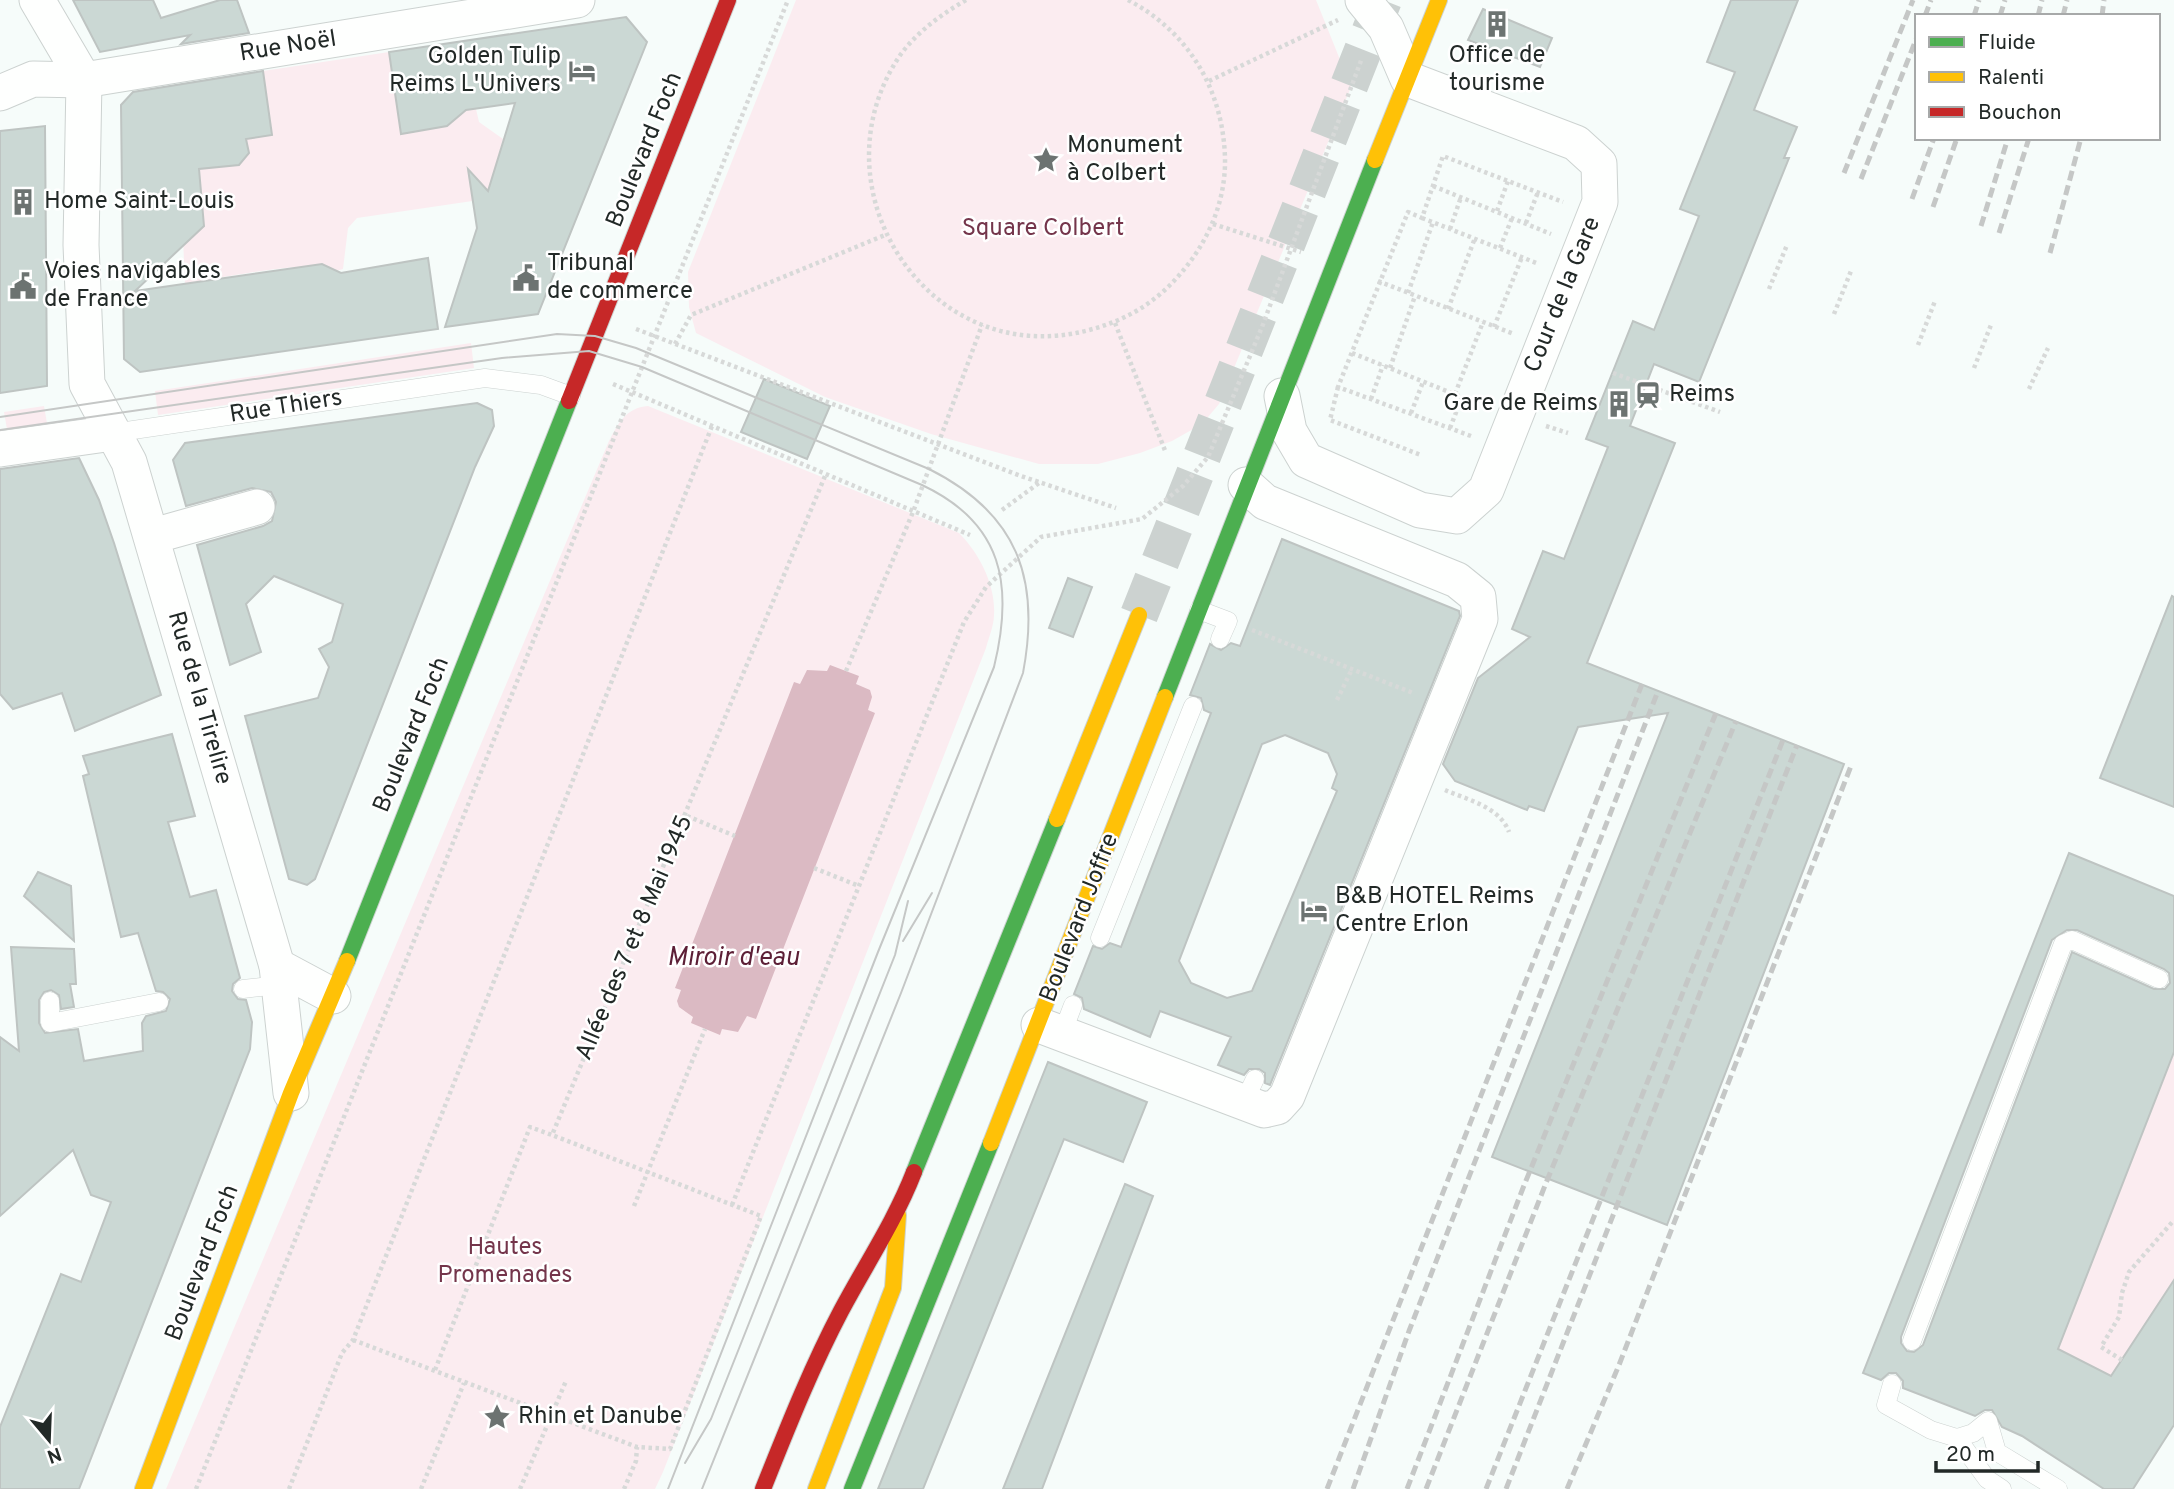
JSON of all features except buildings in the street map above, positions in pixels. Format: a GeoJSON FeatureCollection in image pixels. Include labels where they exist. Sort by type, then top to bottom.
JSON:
{"type":"FeatureCollection","features":[{"type":"Feature","properties":{"kind":"main road","name":"Boulevard Foch"},"geometry":{"type":"LineString","coordinates":[[143,1489],[291,1093],[333,996],[729,0]]}},
{"type":"Feature","properties":{"kind":"main road"},"geometry":{"type":"LineString","coordinates":[[1282,396],[1439,0]]}},
{"type":"Feature","properties":{"kind":"main road","name":"Boulevard Joffre"},"geometry":{"type":"LineString","coordinates":[[1058,1021],[1199,610],[1282,396]]}},
{"type":"Feature","properties":{"kind":"main road"},"geometry":{"type":"LineString","coordinates":[[763,1489],[784,1434],[864,1265],[898,1213],[1139,615]]}},
{"type":"Feature","properties":{"kind":"main road"},"geometry":{"type":"LineString","coordinates":[[852,1489],[1058,1021]]}},
{"type":"Feature","properties":{"kind":"main road"},"geometry":{"type":"LineString","coordinates":[[816,1489],[893,1288],[898,1213]]}},
{"type":"Feature","properties":{"kind":"street"},"geometry":{"type":"LineString","coordinates":[[37,0],[83,80]]}},
{"type":"Feature","properties":{"kind":"street","name":"Rue Noël"},"geometry":{"type":"LineString","coordinates":[[0,93],[33,79],[83,80],[578,0]]}},
{"type":"Feature","properties":{"kind":"street"},"geometry":{"type":"LineString","coordinates":[[1363,0],[1386,27],[1408,79]]}},
{"type":"Feature","properties":{"kind":"street","name":"Cour de la Gare"},"geometry":{"type":"LineString","coordinates":[[1282,396],[1289,431],[1306,460],[1420,510],[1457,516],[1486,490],[1600,202],[1600,164],[1576,143],[1408,79]]}},
{"type":"Feature","properties":{"kind":"street","name":"Rue de la Tirelire"},"geometry":{"type":"LineString","coordinates":[[83,80],[81,245],[87,384],[129,462],[153,536],[278,976],[291,1093]]}},
{"type":"Feature","properties":{"kind":"street","name":"Rue Thiers"},"geometry":{"type":"LineString","coordinates":[[0,449],[113,433]]}},
{"type":"Feature","properties":{"kind":"street"},"geometry":{"type":"LineString","coordinates":[[1247,485],[1265,502],[1457,580],[1478,597],[1480,620],[1416,777]]}},
{"type":"Feature","properties":{"kind":"street"},"geometry":{"type":"LineString","coordinates":[[153,536],[257,507]]}},
{"type":"Feature","properties":{"kind":"street","name":"Boulevard Joffre"},"geometry":{"type":"LineString","coordinates":[[1058,1021],[1250,1091],[1264,1110],[1276,1107],[1287,1096],[1416,777]]}},
{"type":"Feature","properties":{"kind":"street"},"geometry":{"type":"LineString","coordinates":[[278,976],[333,996]]}},
{"type":"Feature","properties":{"kind":"lane","name":"Rue Thiers"},"geometry":{"type":"LineString","coordinates":[[113,433],[485,378],[541,385],[571,396]]}},
{"type":"Feature","properties":{"kind":"lane"},"geometry":{"type":"LineString","coordinates":[[1199,610],[1228,621],[1220,639]]}},
{"type":"Feature","properties":{"kind":"lane"},"geometry":{"type":"LineString","coordinates":[[1100,938],[1193,706]]}},
{"type":"Feature","properties":{"kind":"lane"},"geometry":{"type":"LineString","coordinates":[[1912,1341],[2063,944],[2072,940],[2159,979]]}},
{"type":"Feature","properties":{"kind":"lane"},"geometry":{"type":"LineString","coordinates":[[243,989],[278,976]]}},
{"type":"Feature","properties":{"kind":"lane"},"geometry":{"type":"LineString","coordinates":[[50,1001],[50,1023],[159,1002]]}},
{"type":"Feature","properties":{"kind":"lane"},"geometry":{"type":"LineString","coordinates":[[1892,1384],[1886,1405],[1931,1430],[1957,1438],[1973,1433],[1989,1422],[1997,1452],[2058,1489]]}},
{"type":"Feature","properties":{"kind":"lane"},"geometry":{"type":"LineString","coordinates":[[1957,1438],[1987,1479],[2002,1489]]}},
{"type":"Feature","properties":{"kind":"path"},"geometry":{"type":"LineString","coordinates":[[196,1489],[788,0]]}},
{"type":"Feature","properties":{"kind":"path"},"geometry":{"type":"LineString","coordinates":[[965,0],[935,19],[902,53],[879,95],[868,141],[870,189],[885,234],[918,280],[943,303],[982,325],[1025,336],[1070,335],[1115,323],[1155,300],[1189,266],[1213,224],[1225,176],[1224,128],[1209,81],[1184,43],[1150,12],[1128,0]]}},
{"type":"Feature","properties":{"kind":"path"},"geometry":{"type":"LineString","coordinates":[[1209,81],[1327,25]]}},
{"type":"Feature","properties":{"kind":"path"},"geometry":{"type":"LineString","coordinates":[[732,1205],[964,622],[986,587],[1041,537],[1142,519],[1183,486],[1208,457],[1262,327],[1362,58]]}},
{"type":"Feature","properties":{"kind":"path"},"geometry":{"type":"LineString","coordinates":[[1422,218],[1443,156],[1571,206]]}},
{"type":"Feature","properties":{"kind":"path"},"geometry":{"type":"LineString","coordinates":[[1497,211],[1507,181]]}},
{"type":"Feature","properties":{"kind":"path"},"geometry":{"type":"LineString","coordinates":[[1433,186],[1559,236]]}},
{"type":"Feature","properties":{"kind":"path"},"geometry":{"type":"LineString","coordinates":[[1526,223],[1538,192]]}},
{"type":"Feature","properties":{"kind":"path"},"geometry":{"type":"LineString","coordinates":[[1450,229],[1461,197]]}},
{"type":"Feature","properties":{"kind":"path"},"geometry":{"type":"LineString","coordinates":[[1421,455],[1330,420],[1338,387],[1408,212],[1547,267]]}},
{"type":"Feature","properties":{"kind":"path"},"geometry":{"type":"LineString","coordinates":[[1500,248],[1512,218]]}},
{"type":"Feature","properties":{"kind":"path"},"geometry":{"type":"LineString","coordinates":[[1408,293],[1433,222]]}},
{"type":"Feature","properties":{"kind":"path"},"geometry":{"type":"LineString","coordinates":[[1213,224],[1309,255]]}},
{"type":"Feature","properties":{"kind":"path"},"geometry":{"type":"LineString","coordinates":[[676,344],[691,315],[885,234]]}},
{"type":"Feature","properties":{"kind":"path"},"geometry":{"type":"LineString","coordinates":[[1448,309],[1475,238]]}},
{"type":"Feature","properties":{"kind":"path"},"geometry":{"type":"LineString","coordinates":[[1769,289],[1787,245]]}},
{"type":"Feature","properties":{"kind":"path"},"geometry":{"type":"LineString","coordinates":[[1494,327],[1522,257]]}},
{"type":"Feature","properties":{"kind":"path"},"geometry":{"type":"LineString","coordinates":[[1834,314],[1851,271]]}},
{"type":"Feature","properties":{"kind":"path"},"geometry":{"type":"LineString","coordinates":[[1379,281],[1520,337]]}},
{"type":"Feature","properties":{"kind":"path"},"geometry":{"type":"LineString","coordinates":[[1390,368],[1415,296]]}},
{"type":"Feature","properties":{"kind":"path"},"geometry":{"type":"LineString","coordinates":[[1918,345],[1935,301]]}},
{"type":"Feature","properties":{"kind":"path"},"geometry":{"type":"LineString","coordinates":[[1455,394],[1483,322]]}},
{"type":"Feature","properties":{"kind":"path"},"geometry":{"type":"LineString","coordinates":[[1115,323],[1166,453]]}},
{"type":"Feature","properties":{"kind":"path"},"geometry":{"type":"LineString","coordinates":[[846,671],[913,512],[982,325]]}},
{"type":"Feature","properties":{"kind":"path"},"geometry":{"type":"LineString","coordinates":[[1973,368],[1991,325]]}},
{"type":"Feature","properties":{"kind":"path"},"geometry":{"type":"LineString","coordinates":[[633,328],[1039,482],[1116,508]]}},
{"type":"Feature","properties":{"kind":"path"},"geometry":{"type":"LineString","coordinates":[[2029,389],[2048,348]]}},
{"type":"Feature","properties":{"kind":"path"},"geometry":{"type":"LineString","coordinates":[[1352,353],[1491,408]]}},
{"type":"Feature","properties":{"kind":"path"},"geometry":{"type":"LineString","coordinates":[[1371,398],[1382,366]]}},
{"type":"Feature","properties":{"kind":"path"},"geometry":{"type":"LineString","coordinates":[[1613,373],[1720,412]]}},
{"type":"Feature","properties":{"kind":"path"},"geometry":{"type":"LineString","coordinates":[[1411,414],[1423,382]]}},
{"type":"Feature","properties":{"kind":"path"},"geometry":{"type":"LineString","coordinates":[[612,383],[825,476],[970,535]]}},
{"type":"Feature","properties":{"kind":"path"},"geometry":{"type":"LineString","coordinates":[[1338,387],[1479,439]]}},
{"type":"Feature","properties":{"kind":"path"},"geometry":{"type":"LineString","coordinates":[[1450,428],[1462,397]]}},
{"type":"Feature","properties":{"kind":"path"},"geometry":{"type":"LineString","coordinates":[[1535,423],[1568,433]]}},
{"type":"Feature","properties":{"kind":"path"},"geometry":{"type":"LineString","coordinates":[[289,1489],[342,1353],[353,1340],[712,426]]}},
{"type":"Feature","properties":{"kind":"path","name":"Allée des 7 et 8 Mai 1945"},"geometry":{"type":"LineString","coordinates":[[552,1135],[687,816],[825,476]]}},
{"type":"Feature","properties":{"kind":"path"},"geometry":{"type":"LineString","coordinates":[[1002,510],[1039,482]]}},
{"type":"Feature","properties":{"kind":"path"},"geometry":{"type":"LineString","coordinates":[[1228,621],[1445,706]]}},
{"type":"Feature","properties":{"kind":"path"},"geometry":{"type":"LineString","coordinates":[[1337,700],[1352,669]]}},
{"type":"Feature","properties":{"kind":"path"},"geometry":{"type":"LineString","coordinates":[[1416,777],[1493,811],[1504,820],[1508,832]]}},
{"type":"Feature","properties":{"kind":"path"},"geometry":{"type":"LineString","coordinates":[[687,816],[735,836]]}},
{"type":"Feature","properties":{"kind":"path"},"geometry":{"type":"LineString","coordinates":[[814,868],[859,886]]}},
{"type":"Feature","properties":{"kind":"path"},"geometry":{"type":"LineString","coordinates":[[634,1206],[705,1029]]}},
{"type":"Feature","properties":{"kind":"path"},"geometry":{"type":"LineString","coordinates":[[353,1340],[637,1447],[670,1449],[761,1216],[530,1127],[435,1370]]}},
{"type":"Feature","properties":{"kind":"path"},"geometry":{"type":"LineString","coordinates":[[2122,1360],[2101,1347],[2119,1317],[2124,1282],[2137,1260],[2174,1220]]}},
{"type":"Feature","properties":{"kind":"path"},"geometry":{"type":"LineString","coordinates":[[520,1489],[566,1381]]}},
{"type":"Feature","properties":{"kind":"path"},"geometry":{"type":"LineString","coordinates":[[421,1489],[464,1383]]}},
{"type":"Feature","properties":{"kind":"path"},"geometry":{"type":"LineString","coordinates":[[624,1489],[636,1461],[637,1447]]}},
{"type":"Feature","properties":{"kind":"green space","name":"Square Colbert"},"geometry":{"type":"Polygon","coordinates":[[[796,0],[1316,0],[1351,87],[1219,404],[1202,424],[1172,441],[1098,464],[1039,464],[931,434],[825,397],[696,333],[689,307],[688,272],[796,0]]]}},
{"type":"Feature","properties":{"kind":"green space"},"geometry":{"type":"Polygon","coordinates":[[[389,52],[399,121],[426,122],[432,129],[448,126],[455,120],[454,112],[476,109],[479,122],[503,139],[486,199],[357,218],[348,228],[343,269],[336,271],[306,267],[285,268],[185,284],[183,238],[198,156],[203,169],[238,165],[249,153],[246,139],[272,135],[263,71],[389,52]]]}},
{"type":"Feature","properties":{"kind":"green space"},"geometry":{"type":"Polygon","coordinates":[[[471,343],[474,368],[158,415],[155,391],[471,343]]]}},
{"type":"Feature","properties":{"kind":"green space"},"geometry":{"type":"Polygon","coordinates":[[[44,406],[48,429],[8,435],[4,412],[44,406]]]}},
{"type":"Feature","properties":{"kind":"green space","name":"Hautes Promenades"},"geometry":{"type":"Polygon","coordinates":[[[648,406],[959,533],[985,570],[994,604],[993,623],[986,648],[663,1472],[655,1489],[166,1489],[609,441],[629,413],[648,406]]]}},
{"type":"Feature","properties":{"kind":"green space"},"geometry":{"type":"Polygon","coordinates":[[[2174,1054],[2174,1280],[2111,1376],[2058,1349],[2174,1054]]]}},
{"type":"Feature","properties":{"kind":"water","name":"Miroir d'eau"},"geometry":{"type":"Polygon","coordinates":[[[830,665],[859,676],[856,684],[870,690],[872,697],[868,710],[875,713],[756,1019],[747,1016],[738,1032],[722,1029],[720,1035],[691,1023],[693,1017],[679,1007],[677,1001],[681,990],[675,988],[794,682],[800,684],[807,670],[827,671],[830,665]]]}},
{"type":"Feature","properties":{"kind":"tunnel"},"geometry":{"type":"LineString","coordinates":[[1139,615],[1383,0]]}},
{"type":"Feature","properties":{"kind":"tram line"},"geometry":{"type":"LineString","coordinates":[[0,417],[557,334],[595,336],[636,348],[929,469],[959,487],[983,506],[1002,528],[1016,552],[1024,578],[1028,639],[1023,673],[901,993],[702,1489]]}},
{"type":"Feature","properties":{"kind":"tram line"},"geometry":{"type":"LineString","coordinates":[[0,430],[502,358],[589,351],[642,367],[922,485],[949,500],[970,518],[986,538],[996,560],[1003,609],[994,667],[878,952],[668,1489]]}},
{"type":"Feature","properties":{"kind":"tram line"},"geometry":{"type":"LineString","coordinates":[[903,941],[932,893]]}},
{"type":"Feature","properties":{"kind":"tram line"},"geometry":{"type":"LineString","coordinates":[[685,1463],[711,1419],[895,955],[908,901]]}},
{"type":"Feature","properties":{"kind":"railway"},"geometry":{"type":"LineString","coordinates":[[1844,173],[1913,0]]}},
{"type":"Feature","properties":{"kind":"railway"},"geometry":{"type":"LineString","coordinates":[[1926,14],[1931,0]]}},
{"type":"Feature","properties":{"kind":"railway"},"geometry":{"type":"LineString","coordinates":[[1975,14],[1979,0]]}},
{"type":"Feature","properties":{"kind":"railway"},"geometry":{"type":"LineString","coordinates":[[2001,14],[2005,0]]}},
{"type":"Feature","properties":{"kind":"railway"},"geometry":{"type":"LineString","coordinates":[[2038,14],[2042,0]]}},
{"type":"Feature","properties":{"kind":"railway"},"geometry":{"type":"LineString","coordinates":[[2064,14],[2067,0]]}},
{"type":"Feature","properties":{"kind":"railway"},"geometry":{"type":"LineString","coordinates":[[2102,14],[2104,0]]}},
{"type":"Feature","properties":{"kind":"railway"},"geometry":{"type":"LineString","coordinates":[[1861,179],[1915,42]]}},
{"type":"Feature","properties":{"kind":"railway"},"geometry":{"type":"LineString","coordinates":[[1912,199],[1933,140]]}},
{"type":"Feature","properties":{"kind":"railway"},"geometry":{"type":"LineString","coordinates":[[1933,207],[1956,140]]}},
{"type":"Feature","properties":{"kind":"railway"},"geometry":{"type":"LineString","coordinates":[[1981,226],[2007,140]]}},
{"type":"Feature","properties":{"kind":"railway"},"geometry":{"type":"LineString","coordinates":[[1999,233],[2028,140]]}},
{"type":"Feature","properties":{"kind":"railway"},"geometry":{"type":"LineString","coordinates":[[2050,253],[2080,140]]}},
{"type":"Feature","properties":{"kind":"railway"},"geometry":{"type":"LineString","coordinates":[[1327,1489],[1642,684]]}},
{"type":"Feature","properties":{"kind":"railway"},"geometry":{"type":"LineString","coordinates":[[1353,1489],[1409,1331],[1658,691]]}},
{"type":"Feature","properties":{"kind":"railway"},"geometry":{"type":"LineString","coordinates":[[1407,1489],[1523,1188],[1716,713]]}},
{"type":"Feature","properties":{"kind":"railway"},"geometry":{"type":"LineString","coordinates":[[1426,1489],[1546,1183],[1736,721]]}},
{"type":"Feature","properties":{"kind":"railway"},"geometry":{"type":"LineString","coordinates":[[1486,1489],[1783,740]]}},
{"type":"Feature","properties":{"kind":"railway"},"geometry":{"type":"LineString","coordinates":[[1506,1489],[1797,745]]}},
{"type":"Feature","properties":{"kind":"railway"},"geometry":{"type":"LineString","coordinates":[[1567,1489],[1619,1365],[1851,766]]}},
{"type":"Feature","properties":{"kind":"traffic: fast"},"geometry":{"type":"LineString","coordinates":[[1165,697],[1375,160]]}},
{"type":"Feature","properties":{"kind":"traffic: fast"},"geometry":{"type":"LineString","coordinates":[[347,961],[569,401]]}},
{"type":"Feature","properties":{"kind":"traffic: fast"},"geometry":{"type":"LineString","coordinates":[[914,1172],[1057,819]]}},
{"type":"Feature","properties":{"kind":"traffic: fast"},"geometry":{"type":"LineString","coordinates":[[852,1489],[991,1143]]}},
{"type":"Feature","properties":{"kind":"traffic: slow"},"geometry":{"type":"LineString","coordinates":[[1375,160],[1439,0]]}},
{"type":"Feature","properties":{"kind":"traffic: slow"},"geometry":{"type":"LineString","coordinates":[[1057,819],[1139,615]]}},
{"type":"Feature","properties":{"kind":"traffic: slow"},"geometry":{"type":"LineString","coordinates":[[991,1143],[1165,697]]}},
{"type":"Feature","properties":{"kind":"traffic: slow"},"geometry":{"type":"LineString","coordinates":[[143,1489],[291,1093],[347,961]]}},
{"type":"Feature","properties":{"kind":"traffic: slow"},"geometry":{"type":"LineString","coordinates":[[816,1489],[893,1288],[898,1215]]}},
{"type":"Feature","properties":{"kind":"traffic: jam"},"geometry":{"type":"LineString","coordinates":[[569,401],[728,0]]}},
{"type":"Feature","properties":{"kind":"traffic: jam"},"geometry":{"type":"LineString","coordinates":[[763,1489],[820,1354],[889,1225],[914,1172]]}},
{"type":"Feature","properties":{"kind":"place","name":"Office de tourisme"},"geometry":{"type":"Point","coordinates":[1497,24]}},
{"type":"Feature","properties":{"kind":"place","name":"Golden Tulip Reims L'Univers"},"geometry":{"type":"Point","coordinates":[582,71]}},
{"type":"Feature","properties":{"kind":"place","name":"Monument à Colbert"},"geometry":{"type":"Point","coordinates":[1046,160]}},
{"type":"Feature","properties":{"kind":"place","name":"Home Saint-Louis"},"geometry":{"type":"Point","coordinates":[23,202]}},
{"type":"Feature","properties":{"kind":"place","name":"Tribunal de commerce"},"geometry":{"type":"Point","coordinates":[526,278]}},
{"type":"Feature","properties":{"kind":"place","name":"Voies navigables de France"},"geometry":{"type":"Point","coordinates":[23,286]}},
{"type":"Feature","properties":{"kind":"place","name":"Reims"},"geometry":{"type":"Point","coordinates":[1648,395]}},
{"type":"Feature","properties":{"kind":"place","name":"Gare de Reims"},"geometry":{"type":"Point","coordinates":[1619,404]}},
{"type":"Feature","properties":{"kind":"place","name":"B&B HOTEL Reims Centre Erlon"},"geometry":{"type":"Point","coordinates":[1314,911]}},
{"type":"Feature","properties":{"kind":"place","name":"Rhin et Danube"},"geometry":{"type":"Point","coordinates":[497,1417]}}]}
